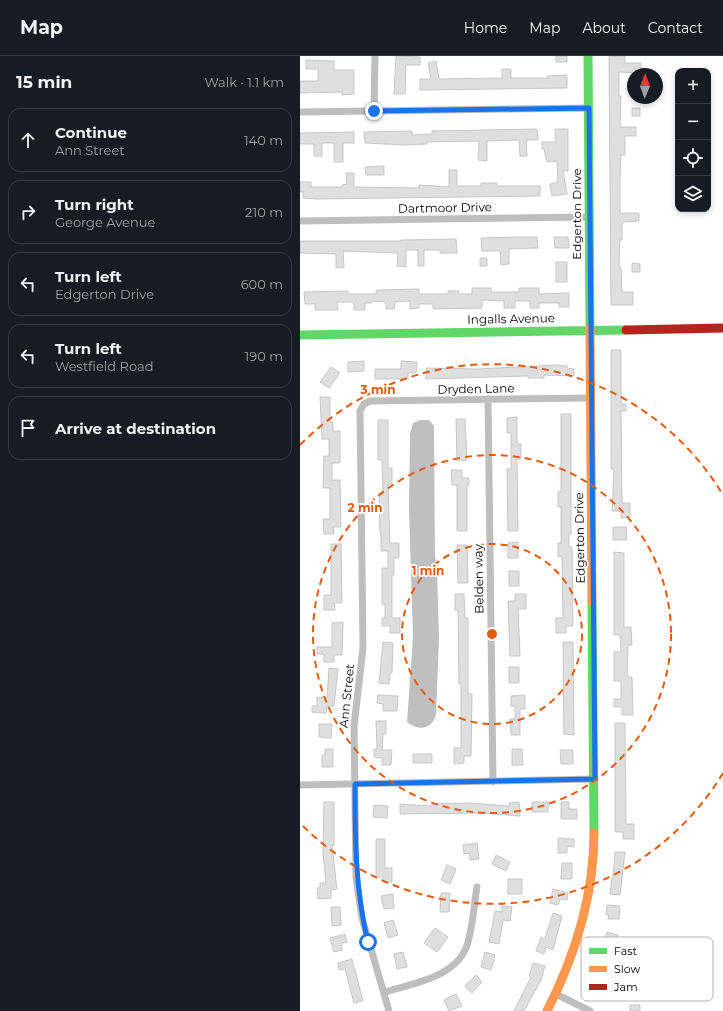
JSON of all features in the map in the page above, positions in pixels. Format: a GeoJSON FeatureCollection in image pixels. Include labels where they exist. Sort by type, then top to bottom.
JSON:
{"type":"FeatureCollection","features":[{"type":"Feature","properties":{"kind":"street"},"geometry":{"type":"LineString","coordinates":[[374,111],[375,56]]}},
{"type":"Feature","properties":{"kind":"street","name":"Edgerton Drive"},"geometry":{"type":"LineString","coordinates":[[547,1011],[571,961],[582,925],[590,889],[594,855],[595,779],[590,398],[588,56]]}},
{"type":"Feature","properties":{"kind":"street"},"geometry":{"type":"LineString","coordinates":[[300,112],[589,108]]}},
{"type":"Feature","properties":{"kind":"street","name":"Dartmoor Drive"},"geometry":{"type":"LineString","coordinates":[[300,221],[589,217]]}},
{"type":"Feature","properties":{"kind":"street","name":"Ingalls Avenue"},"geometry":{"type":"LineString","coordinates":[[300,335],[723,328]]}},
{"type":"Feature","properties":{"kind":"street","name":"Dryden Lane"},"geometry":{"type":"LineString","coordinates":[[364,404],[370,401],[590,398]]}},
{"type":"Feature","properties":{"kind":"street","name":"Belden way"},"geometry":{"type":"LineString","coordinates":[[488,400],[493,782]]}},
{"type":"Feature","properties":{"kind":"street","name":"Ann Street"},"geometry":{"type":"LineString","coordinates":[[364,404],[360,411],[364,648],[355,707],[356,877],[362,918],[385,992],[389,1011]]}},
{"type":"Feature","properties":{"kind":"street"},"geometry":{"type":"LineString","coordinates":[[300,784],[493,782],[595,779]]}},
{"type":"Feature","properties":{"kind":"street"},"geometry":{"type":"LineString","coordinates":[[385,992],[436,976],[452,967],[463,954],[468,942],[477,887]]}},
{"type":"Feature","properties":{"kind":"street"},"geometry":{"type":"LineString","coordinates":[[556,994],[590,1011]]}},
{"type":"Feature","properties":{"kind":"shaded area"},"geometry":{"type":"Polygon","coordinates":[[[420,420],[429,420],[434,426],[435,555],[437,570],[439,638],[436,715],[431,724],[424,728],[415,727],[407,722],[413,637],[409,509],[410,434],[413,423],[420,420]]]}},
{"type":"Feature","properties":{"kind":"building"},"geometry":{"type":"Polygon","coordinates":[[[396,56],[420,57],[420,65],[406,65],[405,94],[394,94],[396,56]]]}},
{"type":"Feature","properties":{"kind":"building"},"geometry":{"type":"Polygon","coordinates":[[[556,56],[567,56],[567,62],[556,62],[556,56]]]}},
{"type":"Feature","properties":{"kind":"building"},"geometry":{"type":"Polygon","coordinates":[[[609,56],[625,56],[625,63],[641,63],[641,68],[627,68],[627,72],[619,72],[619,96],[621,96],[620,127],[636,127],[636,136],[625,136],[625,155],[621,155],[620,213],[639,213],[639,221],[622,222],[622,240],[620,240],[619,267],[621,267],[622,292],[633,292],[633,305],[611,305],[609,56]]]}},
{"type":"Feature","properties":{"kind":"building"},"geometry":{"type":"Polygon","coordinates":[[[306,60],[334,61],[334,70],[354,70],[354,94],[342,95],[342,92],[300,93],[300,81],[318,81],[318,69],[306,69],[306,60]]]}},
{"type":"Feature","properties":{"kind":"building"},"geometry":{"type":"Polygon","coordinates":[[[436,61],[439,79],[502,78],[502,69],[511,69],[511,78],[548,78],[547,76],[567,75],[567,88],[420,90],[420,79],[431,79],[428,63],[436,61]]]}},
{"type":"Feature","properties":{"kind":"building"},"geometry":{"type":"Polygon","coordinates":[[[632,108],[640,108],[640,116],[632,116],[632,108]]]}},
{"type":"Feature","properties":{"kind":"building"},"geometry":{"type":"Polygon","coordinates":[[[537,129],[538,140],[526,140],[527,156],[520,156],[519,140],[487,141],[487,161],[478,160],[479,141],[427,142],[427,144],[405,145],[365,143],[364,132],[412,131],[412,135],[432,134],[432,131],[537,129]]]}},
{"type":"Feature","properties":{"kind":"building"},"geometry":{"type":"Polygon","coordinates":[[[555,129],[568,129],[568,171],[563,171],[567,194],[552,196],[550,184],[558,182],[557,161],[547,162],[544,149],[542,149],[542,142],[556,142],[555,129]]]}},
{"type":"Feature","properties":{"kind":"building"},"geometry":{"type":"Polygon","coordinates":[[[354,132],[354,143],[343,143],[343,162],[334,162],[334,143],[322,143],[322,156],[314,156],[314,144],[300,144],[300,133],[354,132]]]}},
{"type":"Feature","properties":{"kind":"building"},"geometry":{"type":"Polygon","coordinates":[[[384,166],[384,175],[366,175],[365,167],[384,166]]]}},
{"type":"Feature","properties":{"kind":"building"},"geometry":{"type":"Polygon","coordinates":[[[449,170],[457,170],[457,186],[481,186],[481,183],[497,183],[497,186],[540,186],[540,196],[316,199],[303,198],[303,192],[300,192],[300,182],[311,182],[311,187],[342,187],[342,185],[347,184],[346,173],[354,173],[354,187],[419,188],[419,185],[449,187],[449,170]]]}},
{"type":"Feature","properties":{"kind":"building"},"geometry":{"type":"Polygon","coordinates":[[[537,237],[538,248],[509,249],[509,264],[501,265],[500,251],[482,251],[481,238],[537,237]]]}},
{"type":"Feature","properties":{"kind":"building"},"geometry":{"type":"Polygon","coordinates":[[[554,237],[568,237],[569,248],[555,248],[554,237]]]}},
{"type":"Feature","properties":{"kind":"building"},"geometry":{"type":"Polygon","coordinates":[[[456,239],[457,253],[440,253],[440,250],[424,250],[424,266],[418,266],[418,250],[406,250],[406,267],[397,266],[398,253],[343,251],[344,267],[336,268],[336,254],[300,253],[300,241],[401,241],[456,239]]]}},
{"type":"Feature","properties":{"kind":"building"},"geometry":{"type":"Polygon","coordinates":[[[480,258],[487,258],[487,266],[480,266],[480,258]]]}},
{"type":"Feature","properties":{"kind":"building"},"geometry":{"type":"Polygon","coordinates":[[[556,262],[567,262],[567,282],[556,282],[556,262]]]}},
{"type":"Feature","properties":{"kind":"building"},"geometry":{"type":"Polygon","coordinates":[[[632,263],[640,264],[640,272],[632,272],[632,263]]]}},
{"type":"Feature","properties":{"kind":"building"},"geometry":{"type":"Polygon","coordinates":[[[472,288],[491,288],[491,292],[519,292],[519,288],[539,288],[539,294],[569,293],[569,307],[559,307],[559,303],[539,303],[539,308],[530,308],[530,301],[515,301],[515,308],[504,308],[504,301],[482,300],[482,308],[433,309],[433,304],[419,304],[419,308],[410,309],[410,301],[395,302],[394,309],[386,309],[386,302],[372,301],[372,303],[365,303],[365,310],[354,310],[354,302],[337,302],[338,310],[315,310],[315,304],[305,304],[304,292],[348,291],[348,294],[376,294],[376,291],[380,290],[419,289],[419,294],[448,294],[448,291],[459,291],[459,294],[472,294],[472,288]]]}},
{"type":"Feature","properties":{"kind":"building"},"geometry":{"type":"Polygon","coordinates":[[[611,350],[621,350],[621,404],[626,404],[626,411],[621,411],[622,503],[630,503],[630,517],[621,518],[621,511],[612,511],[614,469],[611,469],[611,350]]]}},
{"type":"Feature","properties":{"kind":"building"},"geometry":{"type":"Polygon","coordinates":[[[364,361],[364,371],[348,372],[348,362],[364,361]]]}},
{"type":"Feature","properties":{"kind":"building"},"geometry":{"type":"Polygon","coordinates":[[[401,361],[417,362],[416,373],[408,373],[408,379],[375,379],[375,369],[401,369],[401,361]]]}},
{"type":"Feature","properties":{"kind":"building"},"geometry":{"type":"Polygon","coordinates":[[[555,365],[567,366],[567,368],[574,369],[574,376],[544,375],[544,378],[528,378],[528,376],[426,379],[426,368],[477,369],[555,365]]]}},
{"type":"Feature","properties":{"kind":"building"},"geometry":{"type":"Polygon","coordinates":[[[331,367],[340,373],[329,388],[320,382],[331,367]]]}},
{"type":"Feature","properties":{"kind":"building"},"geometry":{"type":"Polygon","coordinates":[[[320,397],[330,397],[330,422],[333,422],[333,431],[340,431],[340,463],[332,463],[332,480],[340,480],[341,527],[333,527],[334,534],[324,534],[323,519],[330,519],[330,488],[323,488],[324,456],[329,456],[329,439],[322,439],[320,397]]]}},
{"type":"Feature","properties":{"kind":"building"},"geometry":{"type":"Polygon","coordinates":[[[561,414],[571,414],[571,534],[569,534],[569,547],[572,547],[573,626],[566,626],[566,633],[556,633],[556,618],[563,618],[562,556],[558,557],[558,543],[561,543],[561,507],[558,507],[558,492],[561,492],[561,414]]]}},
{"type":"Feature","properties":{"kind":"building"},"geometry":{"type":"Polygon","coordinates":[[[517,417],[517,444],[521,444],[521,459],[517,459],[518,531],[508,531],[507,469],[511,469],[511,433],[507,433],[507,418],[517,417]]]}},
{"type":"Feature","properties":{"kind":"building"},"geometry":{"type":"Polygon","coordinates":[[[456,419],[465,419],[467,460],[457,461],[456,419]]]}},
{"type":"Feature","properties":{"kind":"building"},"geometry":{"type":"Polygon","coordinates":[[[378,420],[388,420],[388,468],[392,468],[392,484],[388,484],[390,543],[399,543],[399,558],[394,558],[394,575],[392,575],[392,618],[400,618],[400,633],[390,633],[390,626],[382,626],[382,618],[385,618],[385,604],[382,604],[382,568],[388,568],[388,551],[381,551],[379,494],[383,494],[382,460],[378,460],[378,420]]]}},
{"type":"Feature","properties":{"kind":"building"},"geometry":{"type":"Polygon","coordinates":[[[451,470],[462,470],[462,478],[469,478],[469,485],[467,485],[467,531],[457,531],[457,485],[452,485],[451,470]]]}},
{"type":"Feature","properties":{"kind":"building"},"geometry":{"type":"Polygon","coordinates":[[[613,527],[626,527],[627,540],[613,540],[613,527]]]}},
{"type":"Feature","properties":{"kind":"building"},"geometry":{"type":"Polygon","coordinates":[[[518,542],[518,558],[508,558],[508,543],[518,542]]]}},
{"type":"Feature","properties":{"kind":"building"},"geometry":{"type":"Polygon","coordinates":[[[331,544],[341,544],[342,603],[334,603],[335,610],[324,610],[324,595],[331,595],[331,544]]]}},
{"type":"Feature","properties":{"kind":"building"},"geometry":{"type":"Polygon","coordinates":[[[457,545],[467,545],[468,583],[458,583],[457,545]]]}},
{"type":"Feature","properties":{"kind":"building"},"geometry":{"type":"Polygon","coordinates":[[[614,552],[624,553],[624,627],[631,627],[632,645],[628,645],[627,673],[629,677],[632,677],[633,715],[622,715],[622,707],[614,707],[614,699],[621,699],[621,681],[614,681],[614,652],[621,652],[620,635],[614,635],[614,552]]]}},
{"type":"Feature","properties":{"kind":"building"},"geometry":{"type":"Polygon","coordinates":[[[509,571],[519,571],[519,586],[509,586],[509,571]]]}},
{"type":"Feature","properties":{"kind":"building"},"geometry":{"type":"Polygon","coordinates":[[[455,594],[464,594],[465,618],[468,618],[468,694],[472,694],[471,756],[464,756],[464,763],[454,764],[454,748],[461,748],[461,684],[459,684],[458,610],[455,610],[455,594]]]}},
{"type":"Feature","properties":{"kind":"building"},"geometry":{"type":"Polygon","coordinates":[[[515,594],[526,594],[526,609],[518,609],[520,656],[510,656],[508,601],[515,601],[515,594]]]}},
{"type":"Feature","properties":{"kind":"building"},"geometry":{"type":"Polygon","coordinates":[[[343,622],[342,655],[334,655],[334,662],[324,662],[324,654],[317,654],[317,647],[332,647],[332,623],[343,622]]]}},
{"type":"Feature","properties":{"kind":"building"},"geometry":{"type":"Polygon","coordinates":[[[383,642],[393,643],[392,673],[390,673],[389,684],[379,683],[383,642]]]}},
{"type":"Feature","properties":{"kind":"building"},"geometry":{"type":"Polygon","coordinates":[[[563,642],[573,642],[574,735],[564,734],[563,642]]]}},
{"type":"Feature","properties":{"kind":"building"},"geometry":{"type":"Polygon","coordinates":[[[509,667],[519,667],[519,683],[509,683],[509,667]]]}},
{"type":"Feature","properties":{"kind":"building"},"geometry":{"type":"Polygon","coordinates":[[[329,668],[338,669],[334,706],[327,706],[326,713],[312,712],[312,706],[317,706],[317,697],[327,698],[329,668]]]}},
{"type":"Feature","properties":{"kind":"building"},"geometry":{"type":"Polygon","coordinates":[[[378,695],[398,696],[397,711],[383,711],[383,704],[377,703],[378,695]]]}},
{"type":"Feature","properties":{"kind":"building"},"geometry":{"type":"Polygon","coordinates":[[[525,695],[525,709],[520,709],[520,735],[511,735],[510,719],[515,719],[515,706],[511,706],[511,696],[525,695]]]}},
{"type":"Feature","properties":{"kind":"building"},"geometry":{"type":"Polygon","coordinates":[[[376,721],[386,721],[386,734],[383,734],[382,750],[392,750],[391,765],[382,765],[382,758],[374,757],[374,749],[377,749],[376,721]]]}},
{"type":"Feature","properties":{"kind":"building"},"geometry":{"type":"Polygon","coordinates":[[[615,723],[625,723],[626,824],[634,824],[634,839],[623,839],[623,832],[615,832],[615,723]]]}},
{"type":"Feature","properties":{"kind":"building"},"geometry":{"type":"Polygon","coordinates":[[[319,724],[332,724],[331,738],[319,737],[319,724]]]}},
{"type":"Feature","properties":{"kind":"building"},"geometry":{"type":"Polygon","coordinates":[[[325,749],[333,749],[333,767],[322,767],[322,755],[325,755],[325,749]]]}},
{"type":"Feature","properties":{"kind":"building"},"geometry":{"type":"Polygon","coordinates":[[[512,749],[522,749],[523,765],[512,765],[512,749]]]}},
{"type":"Feature","properties":{"kind":"building"},"geometry":{"type":"Polygon","coordinates":[[[560,750],[573,750],[573,764],[561,764],[560,750]]]}},
{"type":"Feature","properties":{"kind":"building"},"geometry":{"type":"Polygon","coordinates":[[[413,754],[432,754],[432,763],[413,763],[413,754]]]}},
{"type":"Feature","properties":{"kind":"building"},"geometry":{"type":"Polygon","coordinates":[[[324,802],[334,802],[334,845],[332,845],[337,889],[331,890],[331,898],[318,899],[317,888],[320,888],[320,883],[326,883],[323,854],[324,802]]]}},
{"type":"Feature","properties":{"kind":"building"},"geometry":{"type":"Polygon","coordinates":[[[519,802],[520,816],[480,813],[400,814],[400,804],[432,806],[432,804],[469,803],[509,806],[509,803],[519,802]]]}},
{"type":"Feature","properties":{"kind":"building"},"geometry":{"type":"Polygon","coordinates":[[[532,802],[548,802],[548,812],[532,812],[532,802]]]}},
{"type":"Feature","properties":{"kind":"building"},"geometry":{"type":"Polygon","coordinates":[[[561,802],[569,802],[569,809],[577,809],[577,819],[561,819],[561,802]]]}},
{"type":"Feature","properties":{"kind":"building"},"geometry":{"type":"Polygon","coordinates":[[[374,805],[388,806],[387,818],[373,817],[374,805]]]}},
{"type":"Feature","properties":{"kind":"building"},"geometry":{"type":"Polygon","coordinates":[[[558,838],[574,839],[574,847],[567,846],[567,853],[558,853],[558,838]]]}},
{"type":"Feature","properties":{"kind":"building"},"geometry":{"type":"Polygon","coordinates":[[[376,839],[385,839],[385,868],[392,868],[392,882],[383,882],[383,877],[376,877],[376,839]]]}},
{"type":"Feature","properties":{"kind":"building"},"geometry":{"type":"Polygon","coordinates":[[[477,843],[479,859],[470,860],[469,853],[464,854],[463,845],[477,843]]]}},
{"type":"Feature","properties":{"kind":"building"},"geometry":{"type":"Polygon","coordinates":[[[615,852],[625,852],[620,895],[610,894],[615,852]]]}},
{"type":"Feature","properties":{"kind":"building"},"geometry":{"type":"Polygon","coordinates":[[[496,855],[510,862],[506,871],[492,864],[496,855]]]}},
{"type":"Feature","properties":{"kind":"building"},"geometry":{"type":"Polygon","coordinates":[[[562,863],[572,863],[572,879],[561,879],[562,863]]]}},
{"type":"Feature","properties":{"kind":"building"},"geometry":{"type":"Polygon","coordinates":[[[447,865],[456,869],[450,884],[441,880],[447,865]]]}},
{"type":"Feature","properties":{"kind":"building"},"geometry":{"type":"Polygon","coordinates":[[[508,879],[522,879],[522,894],[508,894],[508,879]]]}},
{"type":"Feature","properties":{"kind":"building"},"geometry":{"type":"Polygon","coordinates":[[[553,889],[568,893],[567,900],[560,899],[558,905],[550,903],[553,889]]]}},
{"type":"Feature","properties":{"kind":"building"},"geometry":{"type":"Polygon","coordinates":[[[441,893],[450,893],[449,912],[440,912],[441,893]]]}},
{"type":"Feature","properties":{"kind":"building"},"geometry":{"type":"Polygon","coordinates":[[[393,894],[394,908],[384,909],[381,896],[393,894]]]}},
{"type":"Feature","properties":{"kind":"building"},"geometry":{"type":"Polygon","coordinates":[[[607,905],[620,906],[619,919],[608,919],[609,915],[606,915],[607,905]]]}},
{"type":"Feature","properties":{"kind":"building"},"geometry":{"type":"Polygon","coordinates":[[[502,906],[512,907],[510,921],[503,920],[499,944],[489,942],[495,911],[502,912],[502,906]]]}},
{"type":"Feature","properties":{"kind":"building"},"geometry":{"type":"Polygon","coordinates":[[[331,907],[340,907],[341,925],[332,926],[331,907]]]}},
{"type":"Feature","properties":{"kind":"building"},"geometry":{"type":"Polygon","coordinates":[[[553,913],[562,916],[553,950],[546,947],[544,954],[536,951],[541,937],[545,939],[553,913]]]}},
{"type":"Feature","properties":{"kind":"building"},"geometry":{"type":"Polygon","coordinates":[[[393,920],[398,935],[388,938],[384,923],[393,920]]]}},
{"type":"Feature","properties":{"kind":"building"},"geometry":{"type":"Polygon","coordinates":[[[435,928],[448,937],[437,952],[424,943],[435,928]]]}},
{"type":"Feature","properties":{"kind":"building"},"geometry":{"type":"Polygon","coordinates":[[[607,932],[618,935],[617,937],[606,937],[607,932]]]}},
{"type":"Feature","properties":{"kind":"building"},"geometry":{"type":"Polygon","coordinates":[[[345,934],[347,942],[341,943],[342,950],[334,952],[330,938],[345,934]]]}},
{"type":"Feature","properties":{"kind":"building"},"geometry":{"type":"Polygon","coordinates":[[[403,952],[407,967],[397,969],[394,954],[403,952]]]}},
{"type":"Feature","properties":{"kind":"building"},"geometry":{"type":"Polygon","coordinates":[[[485,952],[495,955],[491,970],[481,967],[485,952]]]}},
{"type":"Feature","properties":{"kind":"building"},"geometry":{"type":"Polygon","coordinates":[[[352,959],[363,1001],[354,1003],[345,969],[339,970],[338,963],[352,959]]]}},
{"type":"Feature","properties":{"kind":"building"},"geometry":{"type":"Polygon","coordinates":[[[533,963],[545,966],[541,980],[524,1011],[514,1011],[531,977],[529,976],[533,963]]]}},
{"type":"Feature","properties":{"kind":"building"},"geometry":{"type":"Polygon","coordinates":[[[476,975],[482,982],[472,993],[465,986],[476,975]]]}},
{"type":"Feature","properties":{"kind":"building"},"geometry":{"type":"Polygon","coordinates":[[[456,994],[462,1006],[449,1011],[444,1000],[456,994]]]}},
{"type":"Feature","properties":{"kind":"building"},"geometry":{"type":"Polygon","coordinates":[[[630,1005],[640,1005],[640,1011],[630,1011],[630,1005]]]}},
{"type":"Feature","properties":{"kind":"traffic: fast"},"geometry":{"type":"LineString","coordinates":[[588,56],[590,328]]}},
{"type":"Feature","properties":{"kind":"traffic: fast"},"geometry":{"type":"LineString","coordinates":[[300,335],[626,330]]}},
{"type":"Feature","properties":{"kind":"traffic: fast"},"geometry":{"type":"LineString","coordinates":[[592,601],[594,833]]}},
{"type":"Feature","properties":{"kind":"traffic: slow"},"geometry":{"type":"LineString","coordinates":[[590,328],[592,601]]}},
{"type":"Feature","properties":{"kind":"traffic: slow"},"geometry":{"type":"LineString","coordinates":[[547,1011],[566,969],[581,925],[591,879],[594,833]]}},
{"type":"Feature","properties":{"kind":"traffic: jam"},"geometry":{"type":"LineString","coordinates":[[626,330],[723,328]]}},
{"type":"Feature","properties":{"kind":"route"},"geometry":{"type":"LineString","coordinates":[[368,942],[362,918],[356,877],[355,784],[595,779],[590,398],[589,108],[374,111]]}}]}
